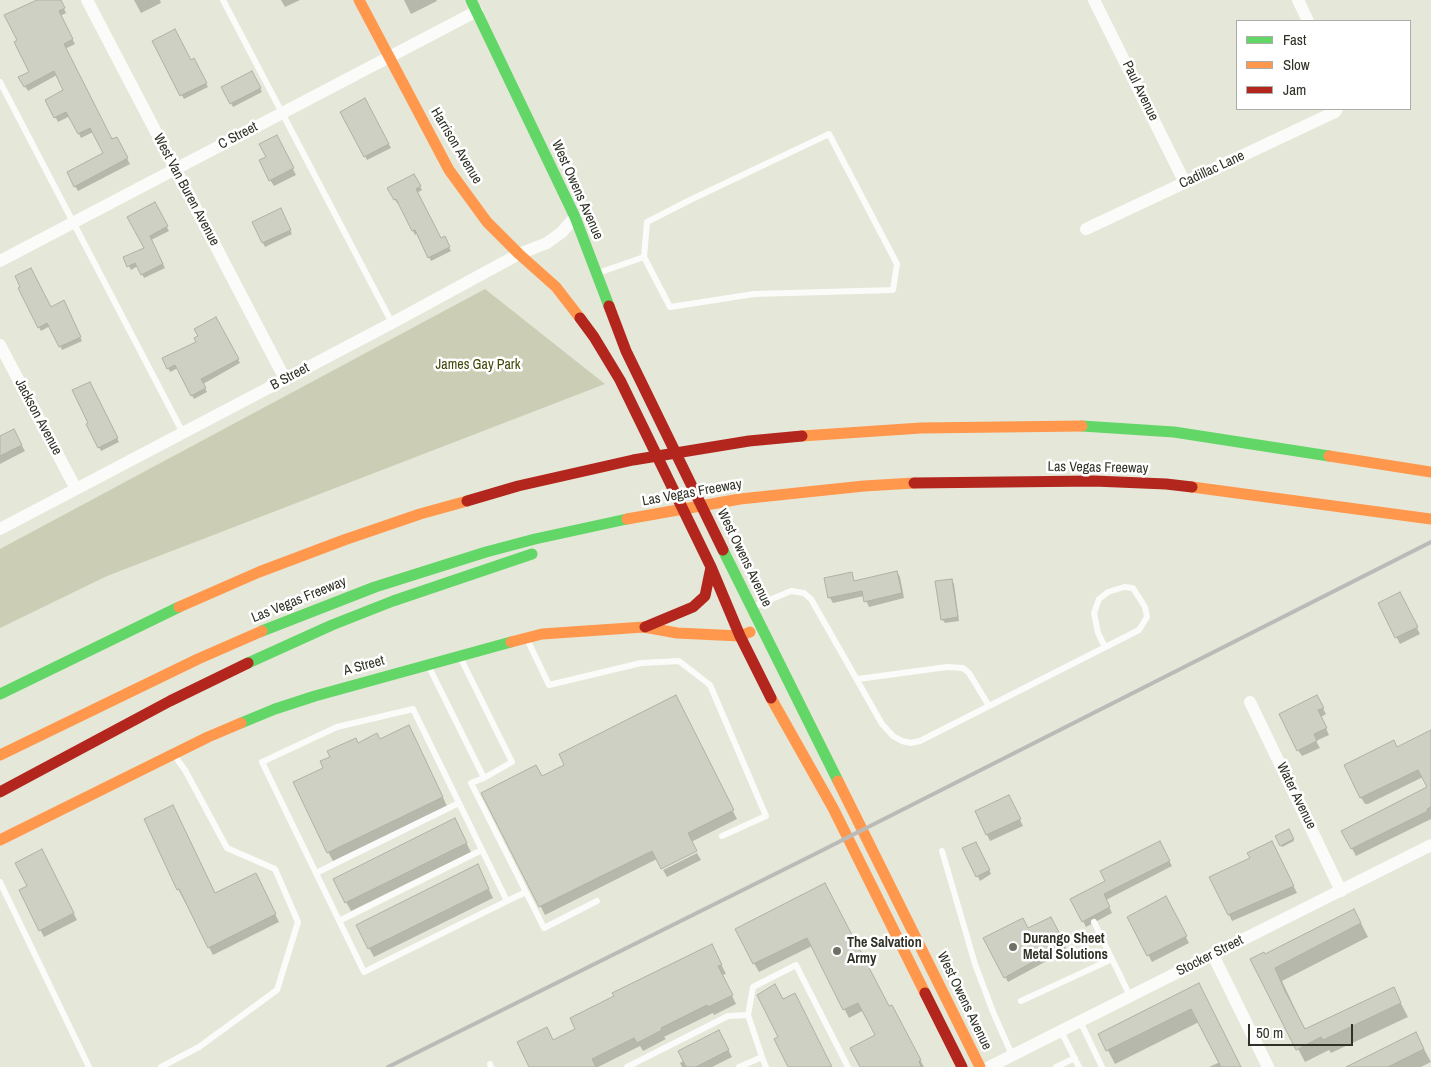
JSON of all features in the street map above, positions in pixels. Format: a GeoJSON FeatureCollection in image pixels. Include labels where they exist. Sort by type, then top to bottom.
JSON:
{"type":"FeatureCollection","features":[{"type":"Feature","properties":{"kind":"main road","name":"Harrison Avenue"},"geometry":{"type":"LineString","coordinates":[[358,0],[449,170],[487,222],[556,287],[594,337],[620,380],[638,421],[711,566]]}},
{"type":"Feature","properties":{"kind":"main road","name":"West Owens Avenue"},"geometry":{"type":"LineString","coordinates":[[474,5],[575,217],[626,351],[761,628],[980,1067]]}},
{"type":"Feature","properties":{"kind":"main road"},"geometry":{"type":"LineString","coordinates":[[0,694],[177,608],[259,572],[344,540],[438,509],[518,486],[693,449],[749,441],[912,428],[1094,426],[1174,432],[1431,472]]}},
{"type":"Feature","properties":{"kind":"main road","name":"Las Vegas Freeway"},"geometry":{"type":"LineString","coordinates":[[0,755],[198,659],[283,622],[375,587],[486,552],[602,524],[667,511],[740,499],[864,486],[927,482],[1094,481],[1166,484],[1240,492],[1431,519]]}},
{"type":"Feature","properties":{"kind":"main road"},"geometry":{"type":"LineString","coordinates":[[558,546],[667,511]]}},
{"type":"Feature","properties":{"kind":"main road"},"geometry":{"type":"LineString","coordinates":[[0,792],[184,693],[332,625],[392,601],[540,552]]}},
{"type":"Feature","properties":{"kind":"main road"},"geometry":{"type":"LineString","coordinates":[[644,627],[693,607],[705,596],[710,582],[711,566]]}},
{"type":"Feature","properties":{"kind":"main road"},"geometry":{"type":"LineString","coordinates":[[711,566],[740,636],[767,690],[833,808],[962,1067]]}},
{"type":"Feature","properties":{"kind":"main road","name":"A Street"},"geometry":{"type":"LineString","coordinates":[[0,840],[225,729],[275,709],[315,696],[428,664],[551,633],[644,627],[677,633],[740,636],[761,628]]}},
{"type":"Feature","properties":{"kind":"street","name":"West Van Buren Avenue"},"geometry":{"type":"LineString","coordinates":[[87,0],[285,379]]}},
{"type":"Feature","properties":{"kind":"street","name":"Paul Avenue"},"geometry":{"type":"LineString","coordinates":[[1094,0],[1185,183]]}},
{"type":"Feature","properties":{"kind":"street"},"geometry":{"type":"LineString","coordinates":[[1298,0],[1308,20]]}},
{"type":"Feature","properties":{"kind":"street","name":"C Street"},"geometry":{"type":"LineString","coordinates":[[0,261],[388,57],[474,5]]}},
{"type":"Feature","properties":{"kind":"street","name":"Cadillac Lane"},"geometry":{"type":"LineString","coordinates":[[1086,229],[1336,110]]}},
{"type":"Feature","properties":{"kind":"street","name":"B Street"},"geometry":{"type":"LineString","coordinates":[[0,529],[392,323],[519,254],[547,243],[562,232],[575,217]]}},
{"type":"Feature","properties":{"kind":"street","name":"Jackson Avenue"},"geometry":{"type":"LineString","coordinates":[[0,345],[76,489]]}},
{"type":"Feature","properties":{"kind":"street","name":"Water Avenue"},"geometry":{"type":"LineString","coordinates":[[1250,702],[1341,891]]}},
{"type":"Feature","properties":{"kind":"street","name":"Stocker Street"},"geometry":{"type":"LineString","coordinates":[[989,1067],[1341,891],[1429,851]]}},
{"type":"Feature","properties":{"kind":"street"},"geometry":{"type":"LineString","coordinates":[[1213,955],[1268,1067]]}},
{"type":"Feature","properties":{"kind":"lane"},"geometry":{"type":"LineString","coordinates":[[223,0],[392,323]]}},
{"type":"Feature","properties":{"kind":"lane"},"geometry":{"type":"LineString","coordinates":[[0,82],[183,433]]}},
{"type":"Feature","properties":{"kind":"lane"},"geometry":{"type":"LineString","coordinates":[[829,134],[897,264],[893,290],[754,294],[670,307],[644,256],[647,222],[829,134]]}},
{"type":"Feature","properties":{"kind":"lane"},"geometry":{"type":"LineString","coordinates":[[596,273],[644,256]]}},
{"type":"Feature","properties":{"kind":"lane"},"geometry":{"type":"LineString","coordinates":[[752,608],[791,591],[804,593],[811,599],[882,724],[892,736],[910,743],[920,741],[1105,647],[1138,630],[1147,617],[1145,607],[1133,588],[1124,587],[1108,592],[1099,599],[1094,613],[1098,633],[1105,647]]}},
{"type":"Feature","properties":{"kind":"lane"},"geometry":{"type":"LineString","coordinates":[[526,638],[549,685],[641,663],[679,661],[710,685],[766,816],[722,836]]}},
{"type":"Feature","properties":{"kind":"lane"},"geometry":{"type":"LineString","coordinates":[[460,656],[512,762],[471,783],[544,928],[597,901]]}},
{"type":"Feature","properties":{"kind":"lane"},"geometry":{"type":"LineString","coordinates":[[428,664],[484,778]]}},
{"type":"Feature","properties":{"kind":"lane"},"geometry":{"type":"LineString","coordinates":[[858,679],[947,667],[962,668],[970,673],[989,706]]}},
{"type":"Feature","properties":{"kind":"lane"},"geometry":{"type":"LineString","coordinates":[[507,902],[413,709],[337,727],[262,762],[364,972],[507,902],[526,892]]}},
{"type":"Feature","properties":{"kind":"lane"},"geometry":{"type":"LineString","coordinates":[[161,1067],[199,1047],[277,990],[298,922],[274,869],[227,848],[185,770],[173,754]]}},
{"type":"Feature","properties":{"kind":"lane"},"geometry":{"type":"LineString","coordinates":[[316,874],[459,803]]}},
{"type":"Feature","properties":{"kind":"lane"},"geometry":{"type":"LineString","coordinates":[[339,921],[482,850]]}},
{"type":"Feature","properties":{"kind":"lane"},"geometry":{"type":"LineString","coordinates":[[942,851],[975,964],[1012,1055]]}},
{"type":"Feature","properties":{"kind":"lane"},"geometry":{"type":"LineString","coordinates":[[0,882],[88,1067]]}},
{"type":"Feature","properties":{"kind":"lane"},"geometry":{"type":"LineString","coordinates":[[1094,922],[1130,996]]}},
{"type":"Feature","properties":{"kind":"lane"},"geometry":{"type":"LineString","coordinates":[[1021,1001],[1112,959]]}},
{"type":"Feature","properties":{"kind":"lane"},"geometry":{"type":"LineString","coordinates":[[766,1067],[748,1015],[753,987],[796,965],[848,1067]]}},
{"type":"Feature","properties":{"kind":"lane"},"geometry":{"type":"LineString","coordinates":[[627,1067],[728,1016],[748,1015]]}},
{"type":"Feature","properties":{"kind":"lane"},"geometry":{"type":"LineString","coordinates":[[1080,1021],[1102,1067]]}},
{"type":"Feature","properties":{"kind":"lane"},"geometry":{"type":"LineString","coordinates":[[1061,1031],[1079,1067]]}},
{"type":"Feature","properties":{"kind":"lane"},"geometry":{"type":"LineString","coordinates":[[739,1067],[762,1057]]}},
{"type":"Feature","properties":{"kind":"lane"},"geometry":{"type":"LineString","coordinates":[[1056,1067],[1075,1058]]}},
{"type":"Feature","properties":{"kind":"green space","name":"James Gay Park"},"geometry":{"type":"Polygon","coordinates":[[[485,289],[605,384],[107,576],[0,628],[0,549],[485,289]]]}},
{"type":"Feature","properties":{"kind":"building"},"geometry":{"type":"Polygon","coordinates":[[[37,0],[61,0],[65,8],[59,11],[73,39],[64,44],[112,139],[117,137],[128,158],[74,187],[67,172],[103,153],[90,128],[78,134],[66,112],[54,118],[45,100],[63,90],[54,71],[24,87],[18,77],[29,72],[14,42],[17,40],[4,15],[37,0]]]}},
{"type":"Feature","properties":{"kind":"building"},"geometry":{"type":"Polygon","coordinates":[[[175,29],[191,60],[194,58],[207,83],[180,96],[152,41],[175,29]]]}},
{"type":"Feature","properties":{"kind":"building"},"geometry":{"type":"Polygon","coordinates":[[[252,71],[261,88],[230,104],[221,87],[252,71]]]}},
{"type":"Feature","properties":{"kind":"building"},"geometry":{"type":"Polygon","coordinates":[[[365,98],[389,144],[364,157],[340,112],[365,98]]]}},
{"type":"Feature","properties":{"kind":"building"},"geometry":{"type":"Polygon","coordinates":[[[277,135],[294,168],[269,181],[259,160],[266,157],[259,144],[277,135]]]}},
{"type":"Feature","properties":{"kind":"building"},"geometry":{"type":"Polygon","coordinates":[[[414,174],[421,186],[416,189],[441,238],[445,236],[450,247],[428,258],[415,230],[412,231],[396,199],[394,200],[387,188],[414,174]]]}},
{"type":"Feature","properties":{"kind":"building"},"geometry":{"type":"Polygon","coordinates":[[[155,202],[168,226],[150,236],[163,264],[141,275],[135,263],[127,267],[123,257],[144,248],[127,217],[155,202]]]}},
{"type":"Feature","properties":{"kind":"building"},"geometry":{"type":"Polygon","coordinates":[[[281,208],[291,230],[262,243],[252,222],[281,208]]]}},
{"type":"Feature","properties":{"kind":"building"},"geometry":{"type":"Polygon","coordinates":[[[31,268],[51,307],[64,300],[81,337],[59,347],[47,323],[38,328],[18,288],[20,287],[15,276],[31,268]]]}},
{"type":"Feature","properties":{"kind":"building"},"geometry":{"type":"Polygon","coordinates":[[[216,317],[239,359],[201,379],[206,388],[191,396],[175,365],[167,369],[162,358],[196,342],[194,338],[198,336],[194,329],[216,317]]]}},
{"type":"Feature","properties":{"kind":"building"},"geometry":{"type":"Polygon","coordinates":[[[90,382],[118,438],[98,448],[72,390],[90,382]]]}},
{"type":"Feature","properties":{"kind":"building"},"geometry":{"type":"Polygon","coordinates":[[[14,429],[22,445],[0,456],[0,436],[14,429]]]}},
{"type":"Feature","properties":{"kind":"building"},"geometry":{"type":"Polygon","coordinates":[[[897,571],[902,593],[864,602],[862,591],[828,598],[824,578],[852,572],[854,581],[897,571]]]}},
{"type":"Feature","properties":{"kind":"building"},"geometry":{"type":"Polygon","coordinates":[[[952,579],[958,617],[941,620],[935,581],[952,579]]]}},
{"type":"Feature","properties":{"kind":"building"},"geometry":{"type":"Polygon","coordinates":[[[1400,592],[1418,627],[1395,638],[1378,603],[1400,592]]]}},
{"type":"Feature","properties":{"kind":"building"},"geometry":{"type":"Polygon","coordinates":[[[676,695],[734,810],[688,833],[697,851],[661,869],[652,851],[539,907],[481,793],[536,765],[542,776],[564,765],[559,754],[676,695]]]}},
{"type":"Feature","properties":{"kind":"building"},"geometry":{"type":"Polygon","coordinates":[[[1317,695],[1324,708],[1318,710],[1327,728],[1314,734],[1317,741],[1297,751],[1279,714],[1317,695]]]}},
{"type":"Feature","properties":{"kind":"building"},"geometry":{"type":"Polygon","coordinates":[[[409,725],[443,797],[327,853],[293,782],[323,768],[320,761],[330,757],[327,751],[356,738],[358,743],[377,733],[380,739],[409,725]]]}},
{"type":"Feature","properties":{"kind":"building"},"geometry":{"type":"Polygon","coordinates":[[[1431,730],[1431,807],[1427,809],[1428,811],[1351,849],[1341,831],[1427,787],[1418,770],[1360,798],[1344,765],[1394,740],[1397,747],[1431,730]]]}},
{"type":"Feature","properties":{"kind":"building"},"geometry":{"type":"Polygon","coordinates":[[[1009,795],[1021,819],[986,835],[975,811],[1009,795]]]}},
{"type":"Feature","properties":{"kind":"building"},"geometry":{"type":"Polygon","coordinates":[[[173,805],[215,893],[256,873],[276,914],[208,948],[179,889],[177,890],[144,819],[173,805]]]}},
{"type":"Feature","properties":{"kind":"building"},"geometry":{"type":"Polygon","coordinates":[[[455,818],[467,843],[345,903],[333,879],[455,818]]]}},
{"type":"Feature","properties":{"kind":"building"},"geometry":{"type":"Polygon","coordinates":[[[1289,829],[1294,839],[1280,846],[1275,836],[1289,829]]]}},
{"type":"Feature","properties":{"kind":"building"},"geometry":{"type":"Polygon","coordinates":[[[1160,841],[1170,861],[1104,894],[1110,907],[1082,922],[1070,899],[1105,881],[1100,871],[1160,841]]]}},
{"type":"Feature","properties":{"kind":"building"},"geometry":{"type":"Polygon","coordinates":[[[1272,841],[1294,886],[1228,915],[1209,877],[1250,858],[1247,853],[1272,841]]]}},
{"type":"Feature","properties":{"kind":"building"},"geometry":{"type":"Polygon","coordinates":[[[976,842],[990,870],[976,877],[962,848],[976,842]]]}},
{"type":"Feature","properties":{"kind":"building"},"geometry":{"type":"Polygon","coordinates":[[[42,849],[74,913],[39,931],[19,890],[27,886],[15,863],[42,849]]]}},
{"type":"Feature","properties":{"kind":"building"},"geometry":{"type":"Polygon","coordinates":[[[478,864],[489,889],[368,949],[356,925],[478,864]]]}},
{"type":"Feature","properties":{"kind":"building","name":"The Salvation Army"},"geometry":{"type":"Polygon","coordinates":[[[825,883],[889,1006],[892,1005],[921,1060],[919,1061],[921,1067],[860,1067],[850,1048],[875,1035],[858,1003],[843,1010],[807,938],[753,964],[735,929],[825,883]]]}},
{"type":"Feature","properties":{"kind":"building"},"geometry":{"type":"Polygon","coordinates":[[[1166,896],[1187,936],[1147,956],[1127,917],[1166,896]]]}},
{"type":"Feature","properties":{"kind":"building"},"geometry":{"type":"Polygon","coordinates":[[[1354,909],[1361,923],[1275,968],[1285,991],[1305,1029],[1394,987],[1401,1003],[1323,1040],[1321,1037],[1296,1050],[1250,959],[1264,952],[1265,954],[1354,909]]]}},
{"type":"Feature","properties":{"kind":"building","name":"Durango Sheet Metal Solutions"},"geometry":{"type":"Polygon","coordinates":[[[1051,917],[1065,944],[1004,978],[983,938],[1023,918],[1028,928],[1051,917]]]}},
{"type":"Feature","properties":{"kind":"building"},"geometry":{"type":"Polygon","coordinates":[[[712,944],[722,965],[718,966],[733,995],[708,1007],[707,1005],[661,1028],[662,1030],[637,1043],[634,1038],[592,1059],[596,1067],[529,1067],[517,1042],[547,1027],[553,1040],[575,1029],[570,1018],[614,996],[612,993],[712,944]]]}},
{"type":"Feature","properties":{"kind":"building"},"geometry":{"type":"Polygon","coordinates":[[[1199,983],[1241,1067],[1221,1067],[1191,1009],[1106,1051],[1098,1034],[1199,983]]]}},
{"type":"Feature","properties":{"kind":"building"},"geometry":{"type":"Polygon","coordinates":[[[775,984],[783,999],[795,993],[832,1067],[788,1067],[774,1039],[778,1037],[757,995],[775,984]]]}},
{"type":"Feature","properties":{"kind":"building"},"geometry":{"type":"Polygon","coordinates":[[[719,1030],[729,1050],[696,1067],[686,1067],[678,1051],[719,1030]]]}},
{"type":"Feature","properties":{"kind":"building"},"geometry":{"type":"Polygon","coordinates":[[[1416,1032],[1424,1049],[1388,1067],[1346,1067],[1416,1032]]]}},
{"type":"Feature","properties":{"kind":"railway"},"geometry":{"type":"LineString","coordinates":[[388,1067],[811,856],[1431,542]]}},
{"type":"Feature","properties":{"kind":"traffic: fast"},"geometry":{"type":"LineString","coordinates":[[471,0],[575,217],[609,306]]}},
{"type":"Feature","properties":{"kind":"traffic: fast"},"geometry":{"type":"LineString","coordinates":[[1082,426],[1174,432],[1329,456]]}},
{"type":"Feature","properties":{"kind":"traffic: fast"},"geometry":{"type":"LineString","coordinates":[[262,631],[375,587],[486,552],[627,519]]}},
{"type":"Feature","properties":{"kind":"traffic: fast"},"geometry":{"type":"LineString","coordinates":[[723,550],[838,781]]}},
{"type":"Feature","properties":{"kind":"traffic: fast"},"geometry":{"type":"LineString","coordinates":[[248,663],[332,625],[393,601],[532,554]]}},
{"type":"Feature","properties":{"kind":"traffic: fast"},"geometry":{"type":"LineString","coordinates":[[0,694],[179,607]]}},
{"type":"Feature","properties":{"kind":"traffic: fast"},"geometry":{"type":"LineString","coordinates":[[241,723],[315,696],[511,642]]}},
{"type":"Feature","properties":{"kind":"traffic: slow"},"geometry":{"type":"LineString","coordinates":[[359,0],[449,170],[487,222],[556,287],[580,318]]}},
{"type":"Feature","properties":{"kind":"traffic: slow"},"geometry":{"type":"LineString","coordinates":[[802,436],[921,428],[1082,426]]}},
{"type":"Feature","properties":{"kind":"traffic: slow"},"geometry":{"type":"LineString","coordinates":[[1329,456],[1431,472]]}},
{"type":"Feature","properties":{"kind":"traffic: slow"},"geometry":{"type":"LineString","coordinates":[[627,519],[740,499],[864,486],[914,483]]}},
{"type":"Feature","properties":{"kind":"traffic: slow"},"geometry":{"type":"LineString","coordinates":[[1192,487],[1431,519]]}},
{"type":"Feature","properties":{"kind":"traffic: slow"},"geometry":{"type":"LineString","coordinates":[[179,607],[259,572],[344,540],[420,514],[467,501]]}},
{"type":"Feature","properties":{"kind":"traffic: slow"},"geometry":{"type":"LineString","coordinates":[[511,642],[542,634],[644,627],[677,633],[740,636],[750,632]]}},
{"type":"Feature","properties":{"kind":"traffic: slow"},"geometry":{"type":"LineString","coordinates":[[0,755],[198,659],[262,631]]}},
{"type":"Feature","properties":{"kind":"traffic: slow"},"geometry":{"type":"LineString","coordinates":[[771,698],[833,808],[925,993]]}},
{"type":"Feature","properties":{"kind":"traffic: slow"},"geometry":{"type":"LineString","coordinates":[[0,840],[208,737],[241,723]]}},
{"type":"Feature","properties":{"kind":"traffic: slow"},"geometry":{"type":"LineString","coordinates":[[838,781],[980,1067]]}},
{"type":"Feature","properties":{"kind":"traffic: jam"},"geometry":{"type":"LineString","coordinates":[[609,306],[626,351],[723,550]]}},
{"type":"Feature","properties":{"kind":"traffic: jam"},"geometry":{"type":"LineString","coordinates":[[580,318],[620,380],[711,567],[740,636],[771,698]]}},
{"type":"Feature","properties":{"kind":"traffic: jam"},"geometry":{"type":"LineString","coordinates":[[467,501],[518,486],[633,460],[749,441],[802,436]]}},
{"type":"Feature","properties":{"kind":"traffic: jam"},"geometry":{"type":"LineString","coordinates":[[914,483],[1094,481],[1192,487]]}},
{"type":"Feature","properties":{"kind":"traffic: jam"},"geometry":{"type":"LineString","coordinates":[[645,627],[693,607],[705,596],[711,567]]}},
{"type":"Feature","properties":{"kind":"traffic: jam"},"geometry":{"type":"LineString","coordinates":[[0,792],[170,701],[248,663]]}},
{"type":"Feature","properties":{"kind":"traffic: jam"},"geometry":{"type":"LineString","coordinates":[[925,993],[962,1067]]}},
{"type":"Feature","properties":{"kind":"place","name":"Durango Sheet Metal Solutions"},"geometry":{"type":"Point","coordinates":[1013,947]}},
{"type":"Feature","properties":{"kind":"place","name":"The Salvation Army"},"geometry":{"type":"Point","coordinates":[837,951]}}]}
